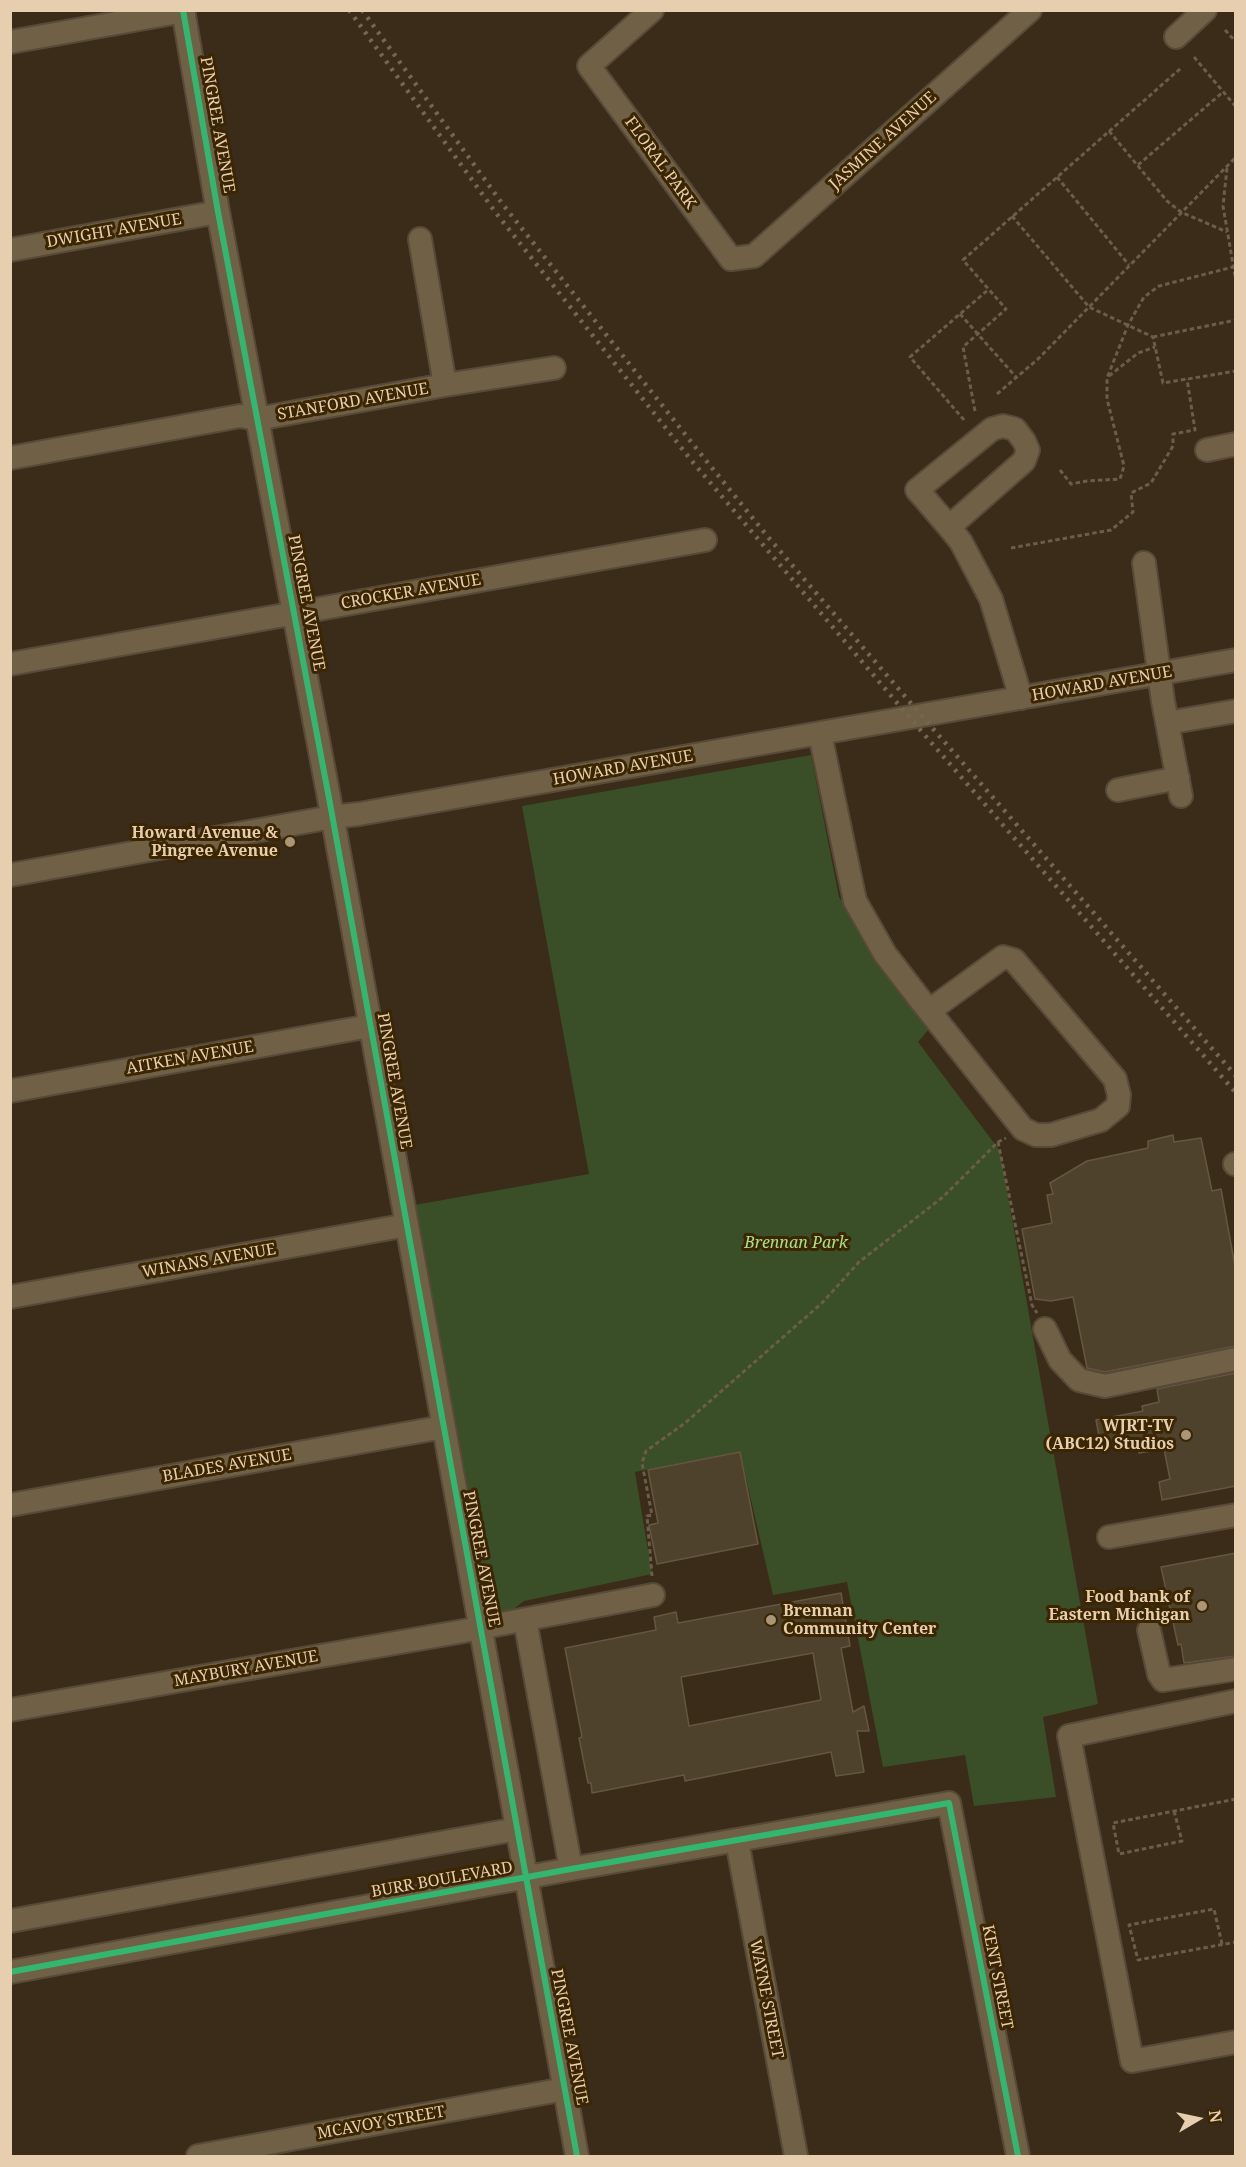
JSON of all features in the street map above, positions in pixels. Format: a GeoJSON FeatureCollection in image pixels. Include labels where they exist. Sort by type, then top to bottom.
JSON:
{"type":"FeatureCollection","features":[{"type":"Feature","properties":{"kind":"street","name":"FLORAL PARK"},"geometry":{"type":"LineString","coordinates":[[652,10],[589,66],[731,259]]}},
{"type":"Feature","properties":{"kind":"street","name":"JASMINE AVENUE"},"geometry":{"type":"LineString","coordinates":[[731,259],[754,256],[1030,10]]}},
{"type":"Feature","properties":{"kind":"street"},"geometry":{"type":"LineString","coordinates":[[1176,36],[1205,10]]}},
{"type":"Feature","properties":{"kind":"street"},"geometry":{"type":"LineString","coordinates":[[10,42],[184,11]]}},
{"type":"Feature","properties":{"kind":"street","name":"PINGREE AVENUE"},"geometry":{"type":"LineString","coordinates":[[184,11],[218,212],[332,817],[577,2157]]}},
{"type":"Feature","properties":{"kind":"street","name":"DWIGHT AVENUE"},"geometry":{"type":"LineString","coordinates":[[10,250],[218,212]]}},
{"type":"Feature","properties":{"kind":"street"},"geometry":{"type":"LineString","coordinates":[[420,239],[445,385]]}},
{"type":"Feature","properties":{"kind":"street","name":"STANFORD AVENUE"},"geometry":{"type":"LineString","coordinates":[[10,458],[240,416],[257,419],[554,368]]}},
{"type":"Feature","properties":{"kind":"street"},"geometry":{"type":"LineString","coordinates":[[949,527],[1024,461],[1028,450],[1015,429],[1003,426],[992,429],[917,490],[961,542],[991,598],[1021,698]]}},
{"type":"Feature","properties":{"kind":"street"},"geometry":{"type":"LineString","coordinates":[[1207,450],[1236,444]]}},
{"type":"Feature","properties":{"kind":"street","name":"CROCKER AVENUE"},"geometry":{"type":"LineString","coordinates":[[10,664],[705,540]]}},
{"type":"Feature","properties":{"kind":"street"},"geometry":{"type":"LineString","coordinates":[[1118,790],[1180,787],[1159,674],[1144,563]]}},
{"type":"Feature","properties":{"kind":"street","name":"HOWARD AVENUE"},"geometry":{"type":"LineString","coordinates":[[10,875],[1236,660]]}},
{"type":"Feature","properties":{"kind":"street"},"geometry":{"type":"LineString","coordinates":[[1167,723],[1236,711]]}},
{"type":"Feature","properties":{"kind":"street"},"geometry":{"type":"LineString","coordinates":[[820,734],[855,901],[885,954],[929,1011],[1023,1129],[1036,1135],[1051,1135],[1101,1120],[1118,1106],[1119,1095],[1114,1079],[1014,960],[1002,957],[929,1011]]}},
{"type":"Feature","properties":{"kind":"street","name":"AITKEN AVENUE"},"geometry":{"type":"LineString","coordinates":[[10,1091],[370,1026]]}},
{"type":"Feature","properties":{"kind":"street","name":"WINANS AVENUE"},"geometry":{"type":"LineString","coordinates":[[10,1297],[406,1225]]}},
{"type":"Feature","properties":{"kind":"street"},"geometry":{"type":"LineString","coordinates":[[1044,1329],[1060,1360],[1079,1380],[1105,1386],[1236,1359]]}},
{"type":"Feature","properties":{"kind":"street","name":"BLADES AVENUE"},"geometry":{"type":"LineString","coordinates":[[10,1505],[443,1426]]}},
{"type":"Feature","properties":{"kind":"street"},"geometry":{"type":"LineString","coordinates":[[1109,1537],[1236,1515]]}},
{"type":"Feature","properties":{"kind":"street","name":"MAYBURY AVENUE"},"geometry":{"type":"LineString","coordinates":[[10,1710],[525,1620],[653,1595]]}},
{"type":"Feature","properties":{"kind":"street"},"geometry":{"type":"LineString","coordinates":[[525,1620],[571,1869]]}},
{"type":"Feature","properties":{"kind":"street"},"geometry":{"type":"LineString","coordinates":[[1149,1630],[1159,1674],[1163,1680],[1170,1681],[1236,1669]]}},
{"type":"Feature","properties":{"kind":"street"},"geometry":{"type":"LineString","coordinates":[[1236,1701],[1069,1736],[1132,2061],[1236,2042]]}},
{"type":"Feature","properties":{"kind":"street","name":"BURR BOULEVARD"},"geometry":{"type":"LineString","coordinates":[[10,1972],[571,1869],[949,1803]]}},
{"type":"Feature","properties":{"kind":"street","name":"KENT STREET"},"geometry":{"type":"LineString","coordinates":[[949,1803],[1018,2157]]}},
{"type":"Feature","properties":{"kind":"street"},"geometry":{"type":"LineString","coordinates":[[10,1921],[517,1829]]}},
{"type":"Feature","properties":{"kind":"street","name":"WAYNE STREET"},"geometry":{"type":"LineString","coordinates":[[737,1841],[796,2157]]}},
{"type":"Feature","properties":{"kind":"street","name":"MCAVOY STREET"},"geometry":{"type":"LineString","coordinates":[[198,2157],[565,2089]]}},
{"type":"Feature","properties":{"kind":"path"},"geometry":{"type":"LineString","coordinates":[[1225,30],[1236,42]]}},
{"type":"Feature","properties":{"kind":"path"},"geometry":{"type":"LineString","coordinates":[[1194,57],[1236,107]]}},
{"type":"Feature","properties":{"kind":"path"},"geometry":{"type":"LineString","coordinates":[[975,411],[963,347],[1006,309],[963,260],[1180,68]]}},
{"type":"Feature","properties":{"kind":"path"},"geometry":{"type":"LineString","coordinates":[[1138,165],[1223,92]]}},
{"type":"Feature","properties":{"kind":"path"},"geometry":{"type":"LineString","coordinates":[[1109,131],[1167,201],[1181,212],[1227,232]]}},
{"type":"Feature","properties":{"kind":"path"},"geometry":{"type":"LineString","coordinates":[[997,394],[1038,359],[1236,157]]}},
{"type":"Feature","properties":{"kind":"path"},"geometry":{"type":"LineString","coordinates":[[1227,165],[1223,206],[1236,282]]}},
{"type":"Feature","properties":{"kind":"path"},"geometry":{"type":"LineString","coordinates":[[1057,177],[1129,265]]}},
{"type":"Feature","properties":{"kind":"path"},"geometry":{"type":"LineString","coordinates":[[1012,216],[1089,307],[1153,337],[1236,320]]}},
{"type":"Feature","properties":{"kind":"path"},"geometry":{"type":"LineString","coordinates":[[1060,470],[1071,484],[1120,479],[1124,466],[1107,399],[1107,378],[1128,325],[1144,297],[1159,286],[1233,267]]}},
{"type":"Feature","properties":{"kind":"path"},"geometry":{"type":"LineString","coordinates":[[964,420],[910,357],[989,289]]}},
{"type":"Feature","properties":{"kind":"path"},"geometry":{"type":"LineString","coordinates":[[960,314],[1016,377]]}},
{"type":"Feature","properties":{"kind":"path"},"geometry":{"type":"LineString","coordinates":[[1153,337],[1163,384],[1236,371]]}},
{"type":"Feature","properties":{"kind":"path"},"geometry":{"type":"LineString","coordinates":[[1107,378],[1138,352],[1155,347]]}},
{"type":"Feature","properties":{"kind":"path"},"geometry":{"type":"LineString","coordinates":[[1011,548],[1112,530],[1132,512],[1131,493],[1151,483],[1173,446],[1173,434],[1195,430],[1187,379]]}},
{"type":"Feature","properties":{"kind":"path"},"geometry":{"type":"LineString","coordinates":[[653,1595],[647,1516],[652,1515],[642,1463],[646,1452],[685,1423],[822,1303],[859,1262],[943,1197],[998,1142],[1023,1129]]}},
{"type":"Feature","properties":{"kind":"path"},"geometry":{"type":"LineString","coordinates":[[998,1142],[1032,1305],[1044,1329]]}},
{"type":"Feature","properties":{"kind":"path"},"geometry":{"type":"LineString","coordinates":[[1174,1811],[1182,1841],[1119,1854],[1113,1823],[1174,1811],[1236,1799]]}},
{"type":"Feature","properties":{"kind":"path"},"geometry":{"type":"LineString","coordinates":[[1222,1944],[1214,1909],[1129,1925],[1138,1960],[1236,1942]]}},
{"type":"Feature","properties":{"kind":"green space","name":"Brennan Park"},"geometry":{"type":"Polygon","coordinates":[[[811,755],[839,897],[929,1029],[918,1042],[1000,1151],[1098,1704],[1043,1717],[1056,1797],[974,1806],[965,1755],[883,1767],[847,1582],[773,1595],[740,1452],[635,1472],[652,1574],[524,1601],[506,1615],[486,1619],[409,1206],[589,1174],[522,806],[811,755]]]}},
{"type":"Feature","properties":{"kind":"building"},"geometry":{"type":"Polygon","coordinates":[[[1173,1135],[1174,1142],[1201,1138],[1212,1191],[1221,1189],[1236,1272],[1236,1346],[1105,1372],[1087,1368],[1073,1297],[1051,1301],[1035,1299],[1022,1229],[1052,1223],[1047,1195],[1053,1194],[1050,1183],[1087,1161],[1148,1148],[1148,1141],[1173,1135]]]}},
{"type":"Feature","properties":{"kind":"building","name":"WJRT-TV (ABC12) Studios"},"geometry":{"type":"Polygon","coordinates":[[[1236,1373],[1236,1486],[1162,1500],[1159,1482],[1170,1479],[1164,1449],[1139,1453],[1137,1442],[1101,1447],[1096,1420],[1143,1411],[1142,1406],[1159,1402],[1157,1389],[1236,1373]]]}},
{"type":"Feature","properties":{"kind":"building"},"geometry":{"type":"Polygon","coordinates":[[[740,1452],[758,1544],[657,1564],[649,1525],[658,1523],[648,1470],[740,1452]]]}},
{"type":"Feature","properties":{"kind":"building","name":"Food bank of Eastern Michigan"},"geometry":{"type":"Polygon","coordinates":[[[1236,1553],[1236,1656],[1184,1663],[1161,1567],[1236,1553]]]}},
{"type":"Feature","properties":{"kind":"building","name":"Brennan Community Center"},"geometry":{"type":"Polygon","coordinates":[[[841,1593],[850,1646],[841,1648],[853,1712],[864,1706],[869,1731],[857,1731],[864,1772],[836,1776],[831,1752],[685,1781],[684,1775],[592,1793],[579,1738],[582,1737],[565,1648],[656,1630],[654,1617],[676,1612],[678,1623],[841,1593]],[[813,1653],[681,1677],[689,1726],[821,1700],[813,1653]]]}},
{"type":"Feature","properties":{"kind":"railway"},"geometry":{"type":"LineString","coordinates":[[349,10],[496,213],[691,460],[909,717],[1236,1093]]}},
{"type":"Feature","properties":{"kind":"railway"},"geometry":{"type":"LineString","coordinates":[[362,10],[504,206],[768,537],[1236,1076]]}},
{"type":"Feature","properties":{"kind":"cycle path"},"geometry":{"type":"LineString","coordinates":[[183,10],[218,212],[329,798],[577,2156]]}},
{"type":"Feature","properties":{"kind":"cycle path"},"geometry":{"type":"LineString","coordinates":[[10,1972],[571,1869],[949,1803],[1018,2156]]}},
{"type":"Feature","properties":{"kind":"place","name":"Howard Avenue & Pingree Avenue"},"geometry":{"type":"Point","coordinates":[290,842]}},
{"type":"Feature","properties":{"kind":"place","name":"WJRT-TV (ABC12) Studios"},"geometry":{"type":"Point","coordinates":[1186,1435]}},
{"type":"Feature","properties":{"kind":"place","name":"Food bank of Eastern Michigan"},"geometry":{"type":"Point","coordinates":[1202,1606]}},
{"type":"Feature","properties":{"kind":"place","name":"Brennan Community Center"},"geometry":{"type":"Point","coordinates":[771,1620]}}]}
